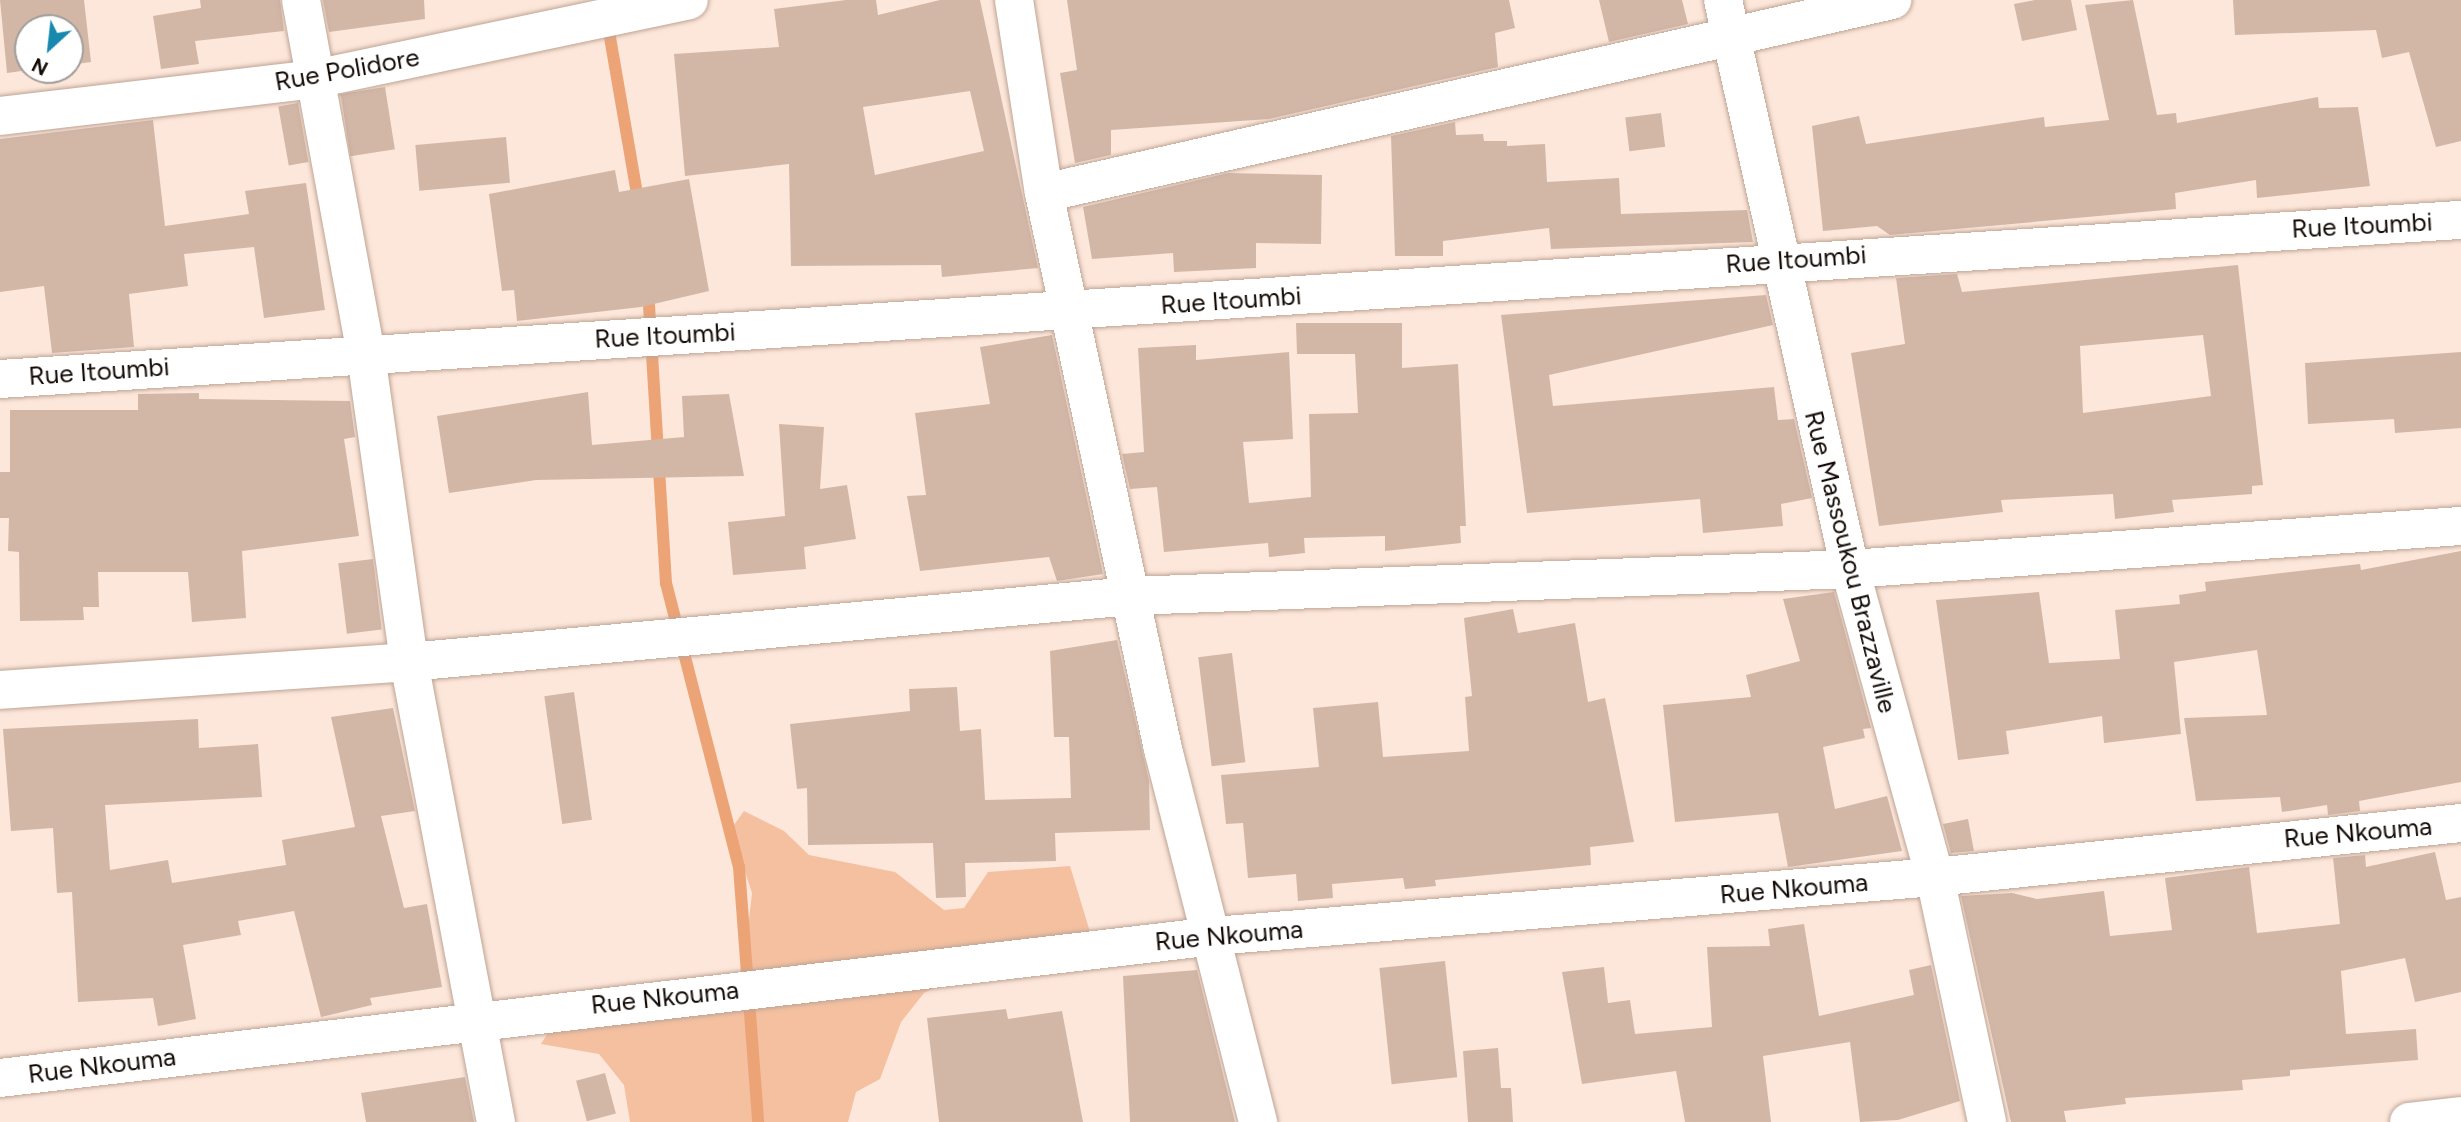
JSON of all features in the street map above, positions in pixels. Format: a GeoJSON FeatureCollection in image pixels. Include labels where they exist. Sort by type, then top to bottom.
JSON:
{"type":"FeatureCollection","features":[{"type":"Feature","properties":{"kind":"street"},"geometry":{"type":"LineString","coordinates":[[301,0],[366,355],[409,662],[496,1122]]}},
{"type":"Feature","properties":{"kind":"street","name":"Rue Polidore"},"geometry":{"type":"LineString","coordinates":[[0,116],[315,79],[689,0]]}},
{"type":"Feature","properties":{"kind":"street"},"geometry":{"type":"LineString","coordinates":[[1014,0],[1044,193],[1131,596],[1258,1122]]}},
{"type":"Feature","properties":{"kind":"street"},"geometry":{"type":"LineString","coordinates":[[1044,193],[1727,17],[1892,0]]}},
{"type":"Feature","properties":{"kind":"street","name":"Rue Massoukou Brazzaville"},"geometry":{"type":"LineString","coordinates":[[1727,17],[1778,261],[1850,569],[1935,877],[1987,1122]]}},
{"type":"Feature","properties":{"kind":"street","name":"Rue Itoumbi"},"geometry":{"type":"LineString","coordinates":[[0,379],[1072,313],[1778,261],[2461,220]]}},
{"type":"Feature","properties":{"kind":"street"},"geometry":{"type":"LineString","coordinates":[[0,690],[409,662],[1131,596],[1850,569],[2461,526]]}},
{"type":"Feature","properties":{"kind":"street","name":"Rue Nkouma"},"geometry":{"type":"LineString","coordinates":[[0,1079],[477,1019],[1214,936],[1935,877],[2461,823]]}},
{"type":"Feature","properties":{"kind":"street"},"geometry":{"type":"LineString","coordinates":[[2409,1122],[2461,1116]]}},
{"type":"Feature","properties":{"kind":"shaded area"},"geometry":{"type":"Polygon","coordinates":[[[744,811],[784,831],[809,855],[895,872],[944,910],[964,908],[988,872],[1070,866],[1090,932],[1015,945],[924,993],[901,1022],[880,1079],[856,1092],[848,1122],[630,1122],[624,1085],[599,1054],[541,1044],[554,1023],[740,999],[752,893],[731,829],[744,811]]]}},
{"type":"Feature","properties":{"kind":"building"},"geometry":{"type":"Polygon","coordinates":[[[0,0],[84,0],[91,62],[84,63],[84,14],[14,14],[14,72],[7,73],[0,0]]]}},
{"type":"Feature","properties":{"kind":"building"},"geometry":{"type":"Polygon","coordinates":[[[200,0],[280,0],[284,31],[195,41],[199,64],[161,69],[153,16],[201,8],[200,0]]]}},
{"type":"Feature","properties":{"kind":"building"},"geometry":{"type":"Polygon","coordinates":[[[323,0],[424,0],[425,19],[329,32],[323,0]]]}},
{"type":"Feature","properties":{"kind":"building"},"geometry":{"type":"Polygon","coordinates":[[[846,0],[876,0],[878,15],[940,0],[980,0],[1038,268],[942,277],[941,265],[791,266],[789,164],[685,176],[674,54],[779,47],[774,9],[846,0]],[[970,91],[863,107],[875,175],[984,151],[970,91]]]}},
{"type":"Feature","properties":{"kind":"building"},"geometry":{"type":"Polygon","coordinates":[[[1067,0],[1509,0],[1515,28],[1495,33],[1498,67],[1269,119],[1111,130],[1111,155],[1075,163],[1060,73],[1077,70],[1067,0]]]}},
{"type":"Feature","properties":{"kind":"building"},"geometry":{"type":"Polygon","coordinates":[[[1599,0],[1682,0],[1688,24],[1609,42],[1599,0]]]}},
{"type":"Feature","properties":{"kind":"building"},"geometry":{"type":"Polygon","coordinates":[[[2035,0],[2071,0],[2077,30],[2022,41],[2014,4],[2035,0]]]}},
{"type":"Feature","properties":{"kind":"building"},"geometry":{"type":"Polygon","coordinates":[[[2133,0],[2157,115],[2176,113],[2177,123],[2318,97],[2319,108],[2358,107],[2370,186],[2257,198],[2256,180],[2175,193],[2176,209],[1890,235],[1877,226],[1823,231],[1812,126],[1859,116],[1866,144],[2044,117],[2045,127],[2109,120],[2085,5],[2133,0]]]}},
{"type":"Feature","properties":{"kind":"building"},"geometry":{"type":"Polygon","coordinates":[[[2233,0],[2461,0],[2461,141],[2436,147],[2409,52],[2382,58],[2376,30],[2235,35],[2233,0]]]}},
{"type":"Feature","properties":{"kind":"building"},"geometry":{"type":"Polygon","coordinates":[[[385,87],[395,149],[350,156],[341,94],[385,87]]]}},
{"type":"Feature","properties":{"kind":"building"},"geometry":{"type":"Polygon","coordinates":[[[298,103],[308,162],[289,166],[278,106],[298,103]]]}},
{"type":"Feature","properties":{"kind":"building"},"geometry":{"type":"Polygon","coordinates":[[[1661,113],[1665,147],[1629,151],[1625,117],[1661,113]]]}},
{"type":"Feature","properties":{"kind":"building"},"geometry":{"type":"Polygon","coordinates":[[[153,120],[165,226],[249,214],[245,191],[306,183],[325,310],[264,318],[254,247],[184,254],[188,286],[129,294],[134,347],[52,353],[44,286],[0,292],[0,139],[153,120]]]}},
{"type":"Feature","properties":{"kind":"building"},"geometry":{"type":"Polygon","coordinates":[[[1455,122],[1456,135],[1483,134],[1484,141],[1507,141],[1507,146],[1545,144],[1547,182],[1619,178],[1621,214],[1747,210],[1753,242],[1551,249],[1549,228],[1443,241],[1443,256],[1395,256],[1391,136],[1455,122]]]}},
{"type":"Feature","properties":{"kind":"building"},"geometry":{"type":"Polygon","coordinates":[[[506,137],[510,183],[419,191],[415,145],[506,137]]]}},
{"type":"Feature","properties":{"kind":"building"},"geometry":{"type":"Polygon","coordinates":[[[615,170],[619,192],[689,179],[709,291],[641,307],[517,321],[514,290],[502,291],[489,194],[615,170]]]}},
{"type":"Feature","properties":{"kind":"building"},"geometry":{"type":"Polygon","coordinates":[[[1228,173],[1322,175],[1321,244],[1256,243],[1256,268],[1174,272],[1173,253],[1092,259],[1083,207],[1228,173]]]}},
{"type":"Feature","properties":{"kind":"building"},"geometry":{"type":"Polygon","coordinates":[[[2238,265],[2263,485],[2252,486],[2252,494],[2172,500],[2174,512],[2115,519],[2113,494],[2001,500],[2003,512],[1879,526],[1851,353],[1905,344],[1896,278],[1957,274],[1962,292],[2238,265]],[[2203,335],[2080,346],[2083,413],[2211,396],[2203,335]]]}},
{"type":"Feature","properties":{"kind":"building"},"geometry":{"type":"Polygon","coordinates":[[[1766,295],[1773,325],[1549,375],[1553,406],[1774,387],[1778,420],[1794,419],[1812,498],[1781,504],[1783,526],[1703,533],[1700,499],[1527,513],[1501,315],[1766,295]]]}},
{"type":"Feature","properties":{"kind":"building"},"geometry":{"type":"Polygon","coordinates":[[[1296,323],[1402,323],[1402,368],[1458,364],[1466,526],[1460,526],[1461,543],[1385,551],[1385,536],[1304,538],[1305,553],[1269,557],[1268,543],[1164,552],[1157,487],[1130,489],[1122,454],[1144,452],[1138,348],[1196,345],[1196,360],[1289,352],[1293,439],[1243,442],[1249,503],[1311,497],[1309,414],[1358,413],[1355,354],[1297,354],[1296,323]]]}},
{"type":"Feature","properties":{"kind":"building"},"geometry":{"type":"Polygon","coordinates":[[[1052,335],[1103,574],[1057,581],[1049,557],[920,571],[907,496],[926,495],[915,413],[990,404],[980,347],[1052,335]]]}},
{"type":"Feature","properties":{"kind":"building"},"geometry":{"type":"Polygon","coordinates":[[[2461,352],[2461,428],[2395,433],[2394,419],[2308,424],[2305,363],[2461,352]]]}},
{"type":"Feature","properties":{"kind":"building"},"geometry":{"type":"Polygon","coordinates":[[[588,392],[592,445],[684,437],[682,396],[729,394],[744,476],[536,480],[449,493],[437,416],[588,392]]]}},
{"type":"Feature","properties":{"kind":"building"},"geometry":{"type":"Polygon","coordinates":[[[199,393],[199,399],[350,401],[355,437],[344,439],[359,536],[242,551],[246,618],[192,622],[188,572],[98,572],[99,607],[83,607],[84,620],[20,621],[19,552],[8,551],[9,518],[0,518],[0,472],[10,472],[10,410],[138,410],[138,394],[199,393]]]}},
{"type":"Feature","properties":{"kind":"building"},"geometry":{"type":"Polygon","coordinates":[[[779,424],[824,427],[820,489],[847,485],[856,539],[804,547],[806,569],[733,575],[728,522],[785,516],[779,424]]]}},
{"type":"Feature","properties":{"kind":"building"},"geometry":{"type":"Polygon","coordinates":[[[2461,551],[2461,782],[2359,801],[2360,811],[2328,815],[2327,805],[2282,812],[2280,797],[2196,801],[2184,718],[2267,715],[2257,650],[2174,662],[2181,734],[2104,743],[2102,716],[2006,731],[2009,754],[1958,760],[1936,600],[2039,592],[2049,663],[2120,659],[2115,610],[2180,604],[2179,595],[2206,591],[2205,582],[2360,564],[2361,570],[2461,551]]]}},
{"type":"Feature","properties":{"kind":"building"},"geometry":{"type":"Polygon","coordinates":[[[373,559],[382,629],[347,634],[338,563],[373,559]]]}},
{"type":"Feature","properties":{"kind":"building"},"geometry":{"type":"Polygon","coordinates":[[[1834,592],[1871,728],[1863,729],[1865,738],[1823,747],[1835,809],[1887,796],[1902,851],[1788,867],[1778,813],[1675,822],[1663,705],[1751,697],[1746,675],[1800,661],[1783,599],[1834,592]]]}},
{"type":"Feature","properties":{"kind":"building"},"geometry":{"type":"Polygon","coordinates":[[[1513,609],[1518,633],[1575,623],[1588,702],[1605,698],[1634,842],[1590,847],[1591,865],[1435,880],[1436,886],[1405,889],[1403,878],[1332,884],[1333,898],[1298,901],[1296,874],[1248,878],[1243,823],[1226,824],[1221,775],[1319,767],[1313,708],[1378,702],[1383,757],[1469,751],[1465,697],[1472,696],[1464,618],[1513,609]]]}},
{"type":"Feature","properties":{"kind":"building"},"geometry":{"type":"Polygon","coordinates":[[[1117,640],[1149,781],[1150,830],[1055,833],[1056,861],[965,863],[966,897],[936,898],[933,843],[808,845],[807,788],[797,789],[790,724],[910,711],[909,689],[957,687],[960,731],[981,729],[985,800],[1071,798],[1069,737],[1054,737],[1050,651],[1117,640]]]}},
{"type":"Feature","properties":{"kind":"building"},"geometry":{"type":"Polygon","coordinates":[[[1232,653],[1245,762],[1212,766],[1198,657],[1232,653]]]}},
{"type":"Feature","properties":{"kind":"building"},"geometry":{"type":"Polygon","coordinates":[[[574,692],[592,820],[562,824],[544,696],[574,692]]]}},
{"type":"Feature","properties":{"kind":"building"},"geometry":{"type":"Polygon","coordinates":[[[393,708],[415,811],[381,816],[404,908],[427,904],[442,987],[370,998],[372,1005],[321,1017],[294,911],[238,921],[241,935],[183,945],[196,1019],[158,1026],[153,998],[78,1002],[72,892],[57,893],[53,828],[11,831],[3,729],[198,719],[199,748],[258,744],[262,797],[105,805],[110,870],[168,860],[172,883],[286,865],[282,840],[355,827],[331,717],[393,708]]]}},
{"type":"Feature","properties":{"kind":"building"},"geometry":{"type":"Polygon","coordinates":[[[1968,819],[1974,851],[1951,853],[1943,824],[1968,819]]]}},
{"type":"Feature","properties":{"kind":"building"},"geometry":{"type":"Polygon","coordinates":[[[2435,852],[2446,900],[2461,897],[2461,992],[2415,1002],[2405,958],[2341,971],[2346,1034],[2416,1029],[2418,1060],[2290,1070],[2290,1076],[2242,1080],[2243,1090],[2125,1098],[2126,1104],[2064,1111],[2066,1122],[2011,1122],[1961,896],[2012,893],[2037,899],[2104,891],[2110,936],[2172,930],[2165,878],[2249,867],[2257,933],[2340,924],[2333,858],[2365,855],[2366,867],[2435,852]]]}},
{"type":"Feature","properties":{"kind":"building"},"geometry":{"type":"Polygon","coordinates":[[[1804,924],[1819,1016],[1914,995],[1909,970],[1931,965],[1960,1101],[1898,1120],[1860,1122],[1850,1042],[1763,1056],[1771,1122],[1685,1122],[1676,1071],[1582,1084],[1562,972],[1604,967],[1608,1003],[1630,1000],[1635,1034],[1712,1027],[1707,947],[1770,946],[1768,929],[1804,924]]]}},
{"type":"Feature","properties":{"kind":"building"},"geometry":{"type":"Polygon","coordinates":[[[1445,961],[1457,1077],[1392,1084],[1379,968],[1445,961]]]}},
{"type":"Feature","properties":{"kind":"building"},"geometry":{"type":"Polygon","coordinates":[[[1197,970],[1235,1122],[1130,1122],[1123,976],[1197,970]]]}},
{"type":"Feature","properties":{"kind":"building"},"geometry":{"type":"Polygon","coordinates":[[[1006,1009],[1008,1019],[1062,1011],[1083,1122],[939,1122],[927,1018],[1006,1009]]]}},
{"type":"Feature","properties":{"kind":"building"},"geometry":{"type":"Polygon","coordinates":[[[1498,1048],[1501,1088],[1511,1088],[1513,1122],[1468,1122],[1463,1051],[1498,1048]]]}},
{"type":"Feature","properties":{"kind":"building"},"geometry":{"type":"Polygon","coordinates":[[[605,1073],[616,1114],[587,1121],[576,1081],[605,1073]]]}},
{"type":"Feature","properties":{"kind":"building"},"geometry":{"type":"Polygon","coordinates":[[[465,1077],[474,1122],[366,1122],[361,1093],[465,1077]]]}},
{"type":"Feature","properties":{"kind":"waterway"},"geometry":{"type":"LineString","coordinates":[[607,20],[639,205]]}},
{"type":"Feature","properties":{"kind":"waterway"},"geometry":{"type":"LineString","coordinates":[[648,289],[666,583],[739,867],[758,1122]]}}]}
